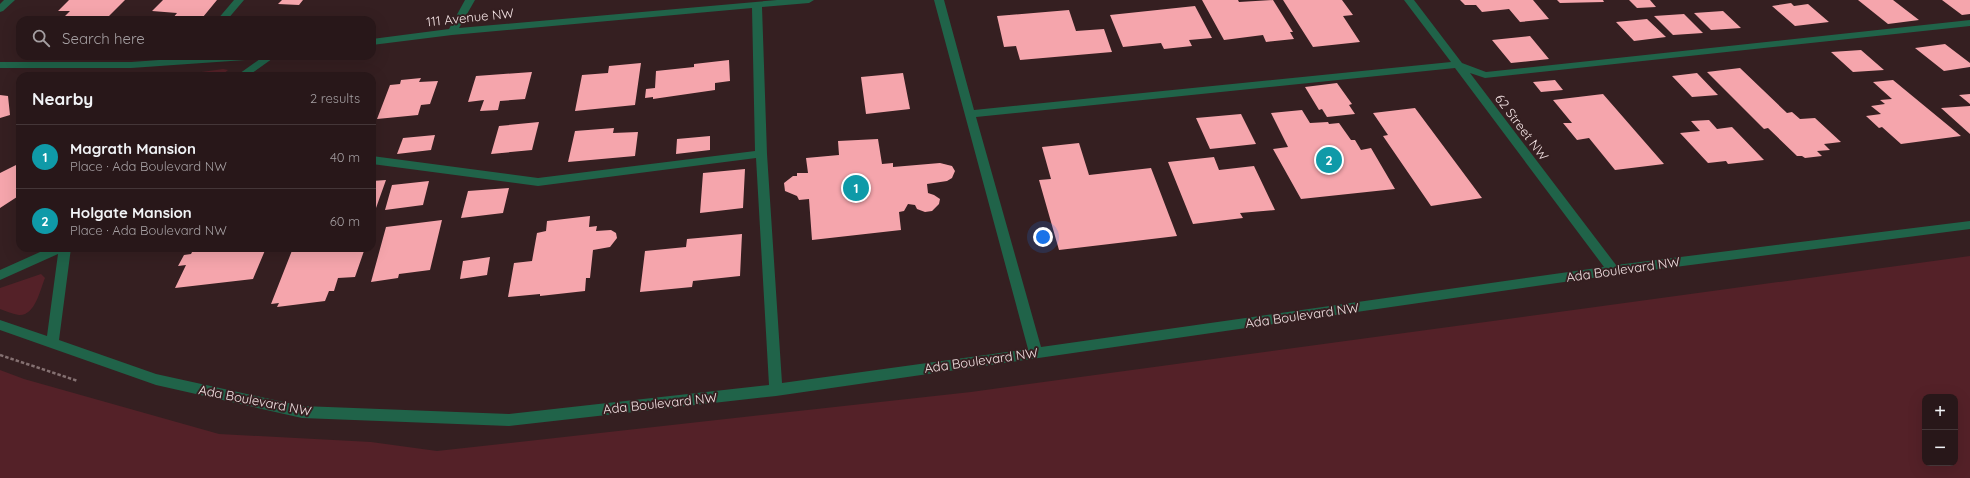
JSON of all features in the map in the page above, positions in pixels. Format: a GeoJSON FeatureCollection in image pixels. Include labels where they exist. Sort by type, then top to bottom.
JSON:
{"type":"FeatureCollection","features":[{"type":"Feature","properties":{"kind":"street"},"geometry":{"type":"LineString","coordinates":[[0,9],[10,0]]}},
{"type":"Feature","properties":{"kind":"street"},"geometry":{"type":"LineString","coordinates":[[225,16],[239,0]]}},
{"type":"Feature","properties":{"kind":"street"},"geometry":{"type":"LineString","coordinates":[[452,32],[470,0]]}},
{"type":"Feature","properties":{"kind":"street","name":"111 Avenue NW"},"geometry":{"type":"LineString","coordinates":[[376,42],[452,32],[757,6],[809,0]]}},
{"type":"Feature","properties":{"kind":"street"},"geometry":{"type":"LineString","coordinates":[[939,0],[1036,353]]}},
{"type":"Feature","properties":{"kind":"street","name":"62 Street NW"},"geometry":{"type":"LineString","coordinates":[[1409,0],[1613,270]]}},
{"type":"Feature","properties":{"kind":"street"},"geometry":{"type":"LineString","coordinates":[[757,6],[761,154],[776,390]]}},
{"type":"Feature","properties":{"kind":"street"},"geometry":{"type":"LineString","coordinates":[[970,114],[1457,65],[1485,75],[1970,23]]}},
{"type":"Feature","properties":{"kind":"street"},"geometry":{"type":"LineString","coordinates":[[0,65],[131,65],[180,60]]}},
{"type":"Feature","properties":{"kind":"street"},"geometry":{"type":"LineString","coordinates":[[247,72],[265,60]]}},
{"type":"Feature","properties":{"kind":"street"},"geometry":{"type":"LineString","coordinates":[[131,65],[134,72]]}},
{"type":"Feature","properties":{"kind":"street"},"geometry":{"type":"LineString","coordinates":[[376,161],[538,182],[761,154]]}},
{"type":"Feature","properties":{"kind":"street","name":"Ada Boulevard NW"},"geometry":{"type":"LineString","coordinates":[[0,325],[156,379],[302,412],[509,420],[776,390],[1613,270],[1970,225]]}},
{"type":"Feature","properties":{"kind":"street"},"geometry":{"type":"LineString","coordinates":[[0,275],[51,252]]}},
{"type":"Feature","properties":{"kind":"street"},"geometry":{"type":"LineString","coordinates":[[52,344],[64,252]]}},
{"type":"Feature","properties":{"kind":"shaded area"},"geometry":{"type":"Polygon","coordinates":[[[223,69],[228,70],[226,72],[202,72],[223,69]]]}},
{"type":"Feature","properties":{"kind":"shaded area"},"geometry":{"type":"Polygon","coordinates":[[[1970,256],[1970,478],[0,478],[0,370],[24,379],[219,434],[371,442],[437,451],[971,392],[1970,256]]]}},
{"type":"Feature","properties":{"kind":"shaded area"},"geometry":{"type":"Polygon","coordinates":[[[41,274],[45,278],[39,295],[33,307],[29,311],[25,314],[19,315],[0,309],[0,288],[41,274]]]}},
{"type":"Feature","properties":{"kind":"building"},"geometry":{"type":"Polygon","coordinates":[[[69,0],[125,0],[109,16],[65,16],[70,11],[58,11],[69,0]]]}},
{"type":"Feature","properties":{"kind":"building"},"geometry":{"type":"Polygon","coordinates":[[[163,0],[217,0],[204,16],[175,16],[177,13],[152,11],[163,0]]]}},
{"type":"Feature","properties":{"kind":"building"},"geometry":{"type":"Polygon","coordinates":[[[282,0],[303,0],[299,5],[278,4],[282,0]]]}},
{"type":"Feature","properties":{"kind":"building"},"geometry":{"type":"Polygon","coordinates":[[[1202,0],[1238,0],[1239,2],[1273,0],[1293,32],[1290,32],[1294,39],[1266,42],[1263,35],[1224,40],[1202,0]]]}},
{"type":"Feature","properties":{"kind":"building"},"geometry":{"type":"Polygon","coordinates":[[[1283,0],[1342,0],[1353,15],[1343,16],[1360,42],[1313,47],[1283,0]]]}},
{"type":"Feature","properties":{"kind":"building"},"geometry":{"type":"Polygon","coordinates":[[[1460,0],[1533,0],[1549,19],[1520,22],[1509,9],[1482,12],[1476,5],[1465,5],[1460,0]]]}},
{"type":"Feature","properties":{"kind":"building"},"geometry":{"type":"Polygon","coordinates":[[[1557,0],[1603,0],[1604,2],[1560,3],[1557,0]]]}},
{"type":"Feature","properties":{"kind":"building"},"geometry":{"type":"Polygon","coordinates":[[[1629,0],[1650,0],[1656,7],[1637,8],[1629,0]]]}},
{"type":"Feature","properties":{"kind":"building"},"geometry":{"type":"Polygon","coordinates":[[[1858,0],[1893,0],[1919,20],[1888,24],[1858,0]]]}},
{"type":"Feature","properties":{"kind":"building"},"geometry":{"type":"Polygon","coordinates":[[[1942,0],[1970,0],[1970,14],[1962,15],[1942,0]]]}},
{"type":"Feature","properties":{"kind":"building"},"geometry":{"type":"Polygon","coordinates":[[[1791,3],[1794,6],[1808,4],[1829,22],[1795,26],[1772,6],[1791,3]]]}},
{"type":"Feature","properties":{"kind":"building"},"geometry":{"type":"Polygon","coordinates":[[[1195,6],[1212,38],[1189,40],[1192,46],[1164,49],[1161,43],[1123,47],[1110,15],[1195,6]]]}},
{"type":"Feature","properties":{"kind":"building"},"geometry":{"type":"Polygon","coordinates":[[[1069,10],[1076,31],[1104,29],[1112,52],[1020,60],[1016,46],[1004,47],[997,16],[1069,10]]]}},
{"type":"Feature","properties":{"kind":"building"},"geometry":{"type":"Polygon","coordinates":[[[1723,11],[1741,28],[1711,30],[1694,13],[1723,11]]]}},
{"type":"Feature","properties":{"kind":"building"},"geometry":{"type":"Polygon","coordinates":[[[1684,14],[1703,33],[1673,35],[1654,16],[1684,14]]]}},
{"type":"Feature","properties":{"kind":"building"},"geometry":{"type":"Polygon","coordinates":[[[1647,19],[1666,37],[1634,41],[1616,22],[1647,19]]]}},
{"type":"Feature","properties":{"kind":"building"},"geometry":{"type":"Polygon","coordinates":[[[1530,36],[1549,59],[1511,63],[1492,40],[1530,36]]]}},
{"type":"Feature","properties":{"kind":"building"},"geometry":{"type":"Polygon","coordinates":[[[1945,44],[1970,63],[1970,67],[1944,71],[1915,48],[1945,44]]]}},
{"type":"Feature","properties":{"kind":"building"},"geometry":{"type":"Polygon","coordinates":[[[1861,50],[1884,70],[1853,72],[1831,52],[1861,50]]]}},
{"type":"Feature","properties":{"kind":"building"},"geometry":{"type":"Polygon","coordinates":[[[729,60],[730,81],[715,83],[715,90],[653,99],[653,97],[645,98],[646,89],[655,88],[656,71],[694,67],[694,64],[729,60]]]}},
{"type":"Feature","properties":{"kind":"building"},"geometry":{"type":"Polygon","coordinates":[[[641,63],[635,105],[575,111],[582,75],[608,73],[609,66],[641,63]]]}},
{"type":"Feature","properties":{"kind":"building"},"geometry":{"type":"Polygon","coordinates":[[[1740,68],[1787,113],[1792,112],[1800,119],[1815,118],[1841,142],[1824,144],[1830,150],[1817,151],[1822,156],[1805,158],[1802,156],[1797,156],[1768,128],[1764,129],[1707,72],[1740,68]]]}},
{"type":"Feature","properties":{"kind":"building"},"geometry":{"type":"Polygon","coordinates":[[[532,72],[525,99],[500,101],[498,110],[480,111],[484,100],[468,102],[476,76],[532,72]]]}},
{"type":"Feature","properties":{"kind":"building"},"geometry":{"type":"Polygon","coordinates":[[[903,73],[910,109],[866,114],[861,77],[903,73]]]}},
{"type":"Feature","properties":{"kind":"building"},"geometry":{"type":"Polygon","coordinates":[[[1697,73],[1718,95],[1692,97],[1672,76],[1697,73]]]}},
{"type":"Feature","properties":{"kind":"building"},"geometry":{"type":"Polygon","coordinates":[[[421,78],[419,82],[438,81],[430,104],[421,105],[418,115],[377,119],[390,85],[400,84],[401,80],[421,78]]]}},
{"type":"Feature","properties":{"kind":"building"},"geometry":{"type":"Polygon","coordinates":[[[1555,80],[1563,90],[1541,92],[1533,82],[1555,80]]]}},
{"type":"Feature","properties":{"kind":"building"},"geometry":{"type":"Polygon","coordinates":[[[1893,80],[1961,136],[1901,144],[1882,127],[1879,128],[1866,116],[1881,114],[1871,106],[1885,104],[1880,100],[1892,99],[1873,82],[1893,80]]]}},
{"type":"Feature","properties":{"kind":"building"},"geometry":{"type":"Polygon","coordinates":[[[1337,83],[1352,104],[1349,105],[1355,114],[1327,117],[1322,109],[1319,110],[1305,87],[1337,83]]]}},
{"type":"Feature","properties":{"kind":"building"},"geometry":{"type":"Polygon","coordinates":[[[1603,94],[1664,164],[1615,170],[1589,138],[1577,140],[1563,123],[1572,123],[1553,100],[1603,94]]]}},
{"type":"Feature","properties":{"kind":"building"},"geometry":{"type":"Polygon","coordinates":[[[1970,94],[1970,104],[1959,95],[1970,94]]]}},
{"type":"Feature","properties":{"kind":"building"},"geometry":{"type":"Polygon","coordinates":[[[0,95],[8,96],[10,115],[0,118],[0,95]]]}},
{"type":"Feature","properties":{"kind":"building"},"geometry":{"type":"Polygon","coordinates":[[[1970,106],[1970,134],[1941,108],[1970,106]]]}},
{"type":"Feature","properties":{"kind":"building"},"geometry":{"type":"Polygon","coordinates":[[[1415,108],[1482,198],[1431,206],[1383,136],[1388,135],[1373,113],[1415,108]]]}},
{"type":"Feature","properties":{"kind":"building"},"geometry":{"type":"Polygon","coordinates":[[[1302,110],[1310,123],[1339,123],[1351,140],[1355,140],[1361,150],[1371,148],[1395,189],[1301,199],[1273,149],[1288,147],[1271,113],[1302,110]]]}},
{"type":"Feature","properties":{"kind":"building"},"geometry":{"type":"Polygon","coordinates":[[[1241,114],[1256,144],[1210,149],[1196,118],[1241,114]]]}},
{"type":"Feature","properties":{"kind":"building"},"geometry":{"type":"Polygon","coordinates":[[[1709,120],[1717,129],[1732,127],[1764,160],[1728,164],[1726,161],[1708,163],[1680,133],[1700,131],[1691,121],[1709,120]]]}},
{"type":"Feature","properties":{"kind":"building"},"geometry":{"type":"Polygon","coordinates":[[[539,122],[532,150],[491,154],[499,126],[539,122]]]}},
{"type":"Feature","properties":{"kind":"building"},"geometry":{"type":"Polygon","coordinates":[[[614,128],[613,133],[638,132],[635,156],[568,162],[575,131],[614,128]]]}},
{"type":"Feature","properties":{"kind":"building"},"geometry":{"type":"Polygon","coordinates":[[[435,135],[431,150],[397,154],[403,138],[435,135]]]}},
{"type":"Feature","properties":{"kind":"building"},"geometry":{"type":"Polygon","coordinates":[[[710,136],[710,150],[676,154],[677,139],[710,136]]]}},
{"type":"Feature","properties":{"kind":"building"},"geometry":{"type":"Polygon","coordinates":[[[878,139],[882,164],[893,163],[893,167],[940,163],[952,166],[955,171],[952,178],[947,181],[927,184],[928,193],[940,199],[939,204],[932,211],[925,212],[917,209],[915,205],[908,204],[904,211],[899,212],[901,230],[812,240],[809,199],[799,200],[797,196],[785,191],[784,183],[793,176],[797,176],[797,173],[808,173],[806,158],[839,155],[838,141],[878,139]]]}},
{"type":"Feature","properties":{"kind":"building"},"geometry":{"type":"Polygon","coordinates":[[[1079,143],[1089,175],[1151,168],[1177,236],[1059,250],[1039,180],[1051,179],[1042,147],[1079,143]]]}},
{"type":"Feature","properties":{"kind":"building"},"geometry":{"type":"Polygon","coordinates":[[[1214,157],[1219,170],[1254,166],[1275,210],[1240,213],[1243,218],[1193,224],[1168,162],[1214,157]]]}},
{"type":"Feature","properties":{"kind":"building"},"geometry":{"type":"Polygon","coordinates":[[[16,165],[16,198],[0,208],[0,173],[16,165]]]}},
{"type":"Feature","properties":{"kind":"building"},"geometry":{"type":"Polygon","coordinates":[[[745,169],[743,208],[700,213],[703,173],[745,169]]]}},
{"type":"Feature","properties":{"kind":"building"},"geometry":{"type":"Polygon","coordinates":[[[386,180],[376,208],[376,181],[386,180]]]}},
{"type":"Feature","properties":{"kind":"building"},"geometry":{"type":"Polygon","coordinates":[[[429,181],[423,205],[385,210],[392,185],[429,181]]]}},
{"type":"Feature","properties":{"kind":"building"},"geometry":{"type":"Polygon","coordinates":[[[509,188],[503,213],[461,218],[468,191],[509,188]]]}},
{"type":"Feature","properties":{"kind":"building"},"geometry":{"type":"Polygon","coordinates":[[[590,216],[589,227],[597,226],[596,231],[611,230],[616,233],[617,238],[610,247],[593,250],[590,278],[586,278],[585,291],[540,296],[540,294],[508,297],[514,263],[532,261],[537,233],[546,231],[547,221],[590,216]]]}},
{"type":"Feature","properties":{"kind":"building"},"geometry":{"type":"Polygon","coordinates":[[[442,220],[430,270],[399,274],[398,278],[371,282],[386,227],[442,220]]]}},
{"type":"Feature","properties":{"kind":"building"},"geometry":{"type":"Polygon","coordinates":[[[742,234],[740,276],[693,281],[692,287],[640,292],[645,251],[686,247],[687,239],[742,234]]]}},
{"type":"Feature","properties":{"kind":"building"},"geometry":{"type":"Polygon","coordinates":[[[192,252],[264,252],[253,279],[175,288],[186,265],[178,266],[184,255],[191,254],[192,252]]]}},
{"type":"Feature","properties":{"kind":"building"},"geometry":{"type":"Polygon","coordinates":[[[291,252],[364,252],[355,277],[338,278],[334,291],[329,291],[325,301],[277,307],[279,303],[271,304],[291,252]]]}},
{"type":"Feature","properties":{"kind":"building"},"geometry":{"type":"Polygon","coordinates":[[[490,257],[487,275],[460,279],[463,261],[490,257]]]}},
{"type":"Feature","properties":{"kind":"place","name":"Holgate Mansion"},"geometry":{"type":"Point","coordinates":[1329,160]}},
{"type":"Feature","properties":{"kind":"place","name":"Magrath Mansion"},"geometry":{"type":"Point","coordinates":[856,188]}}]}
